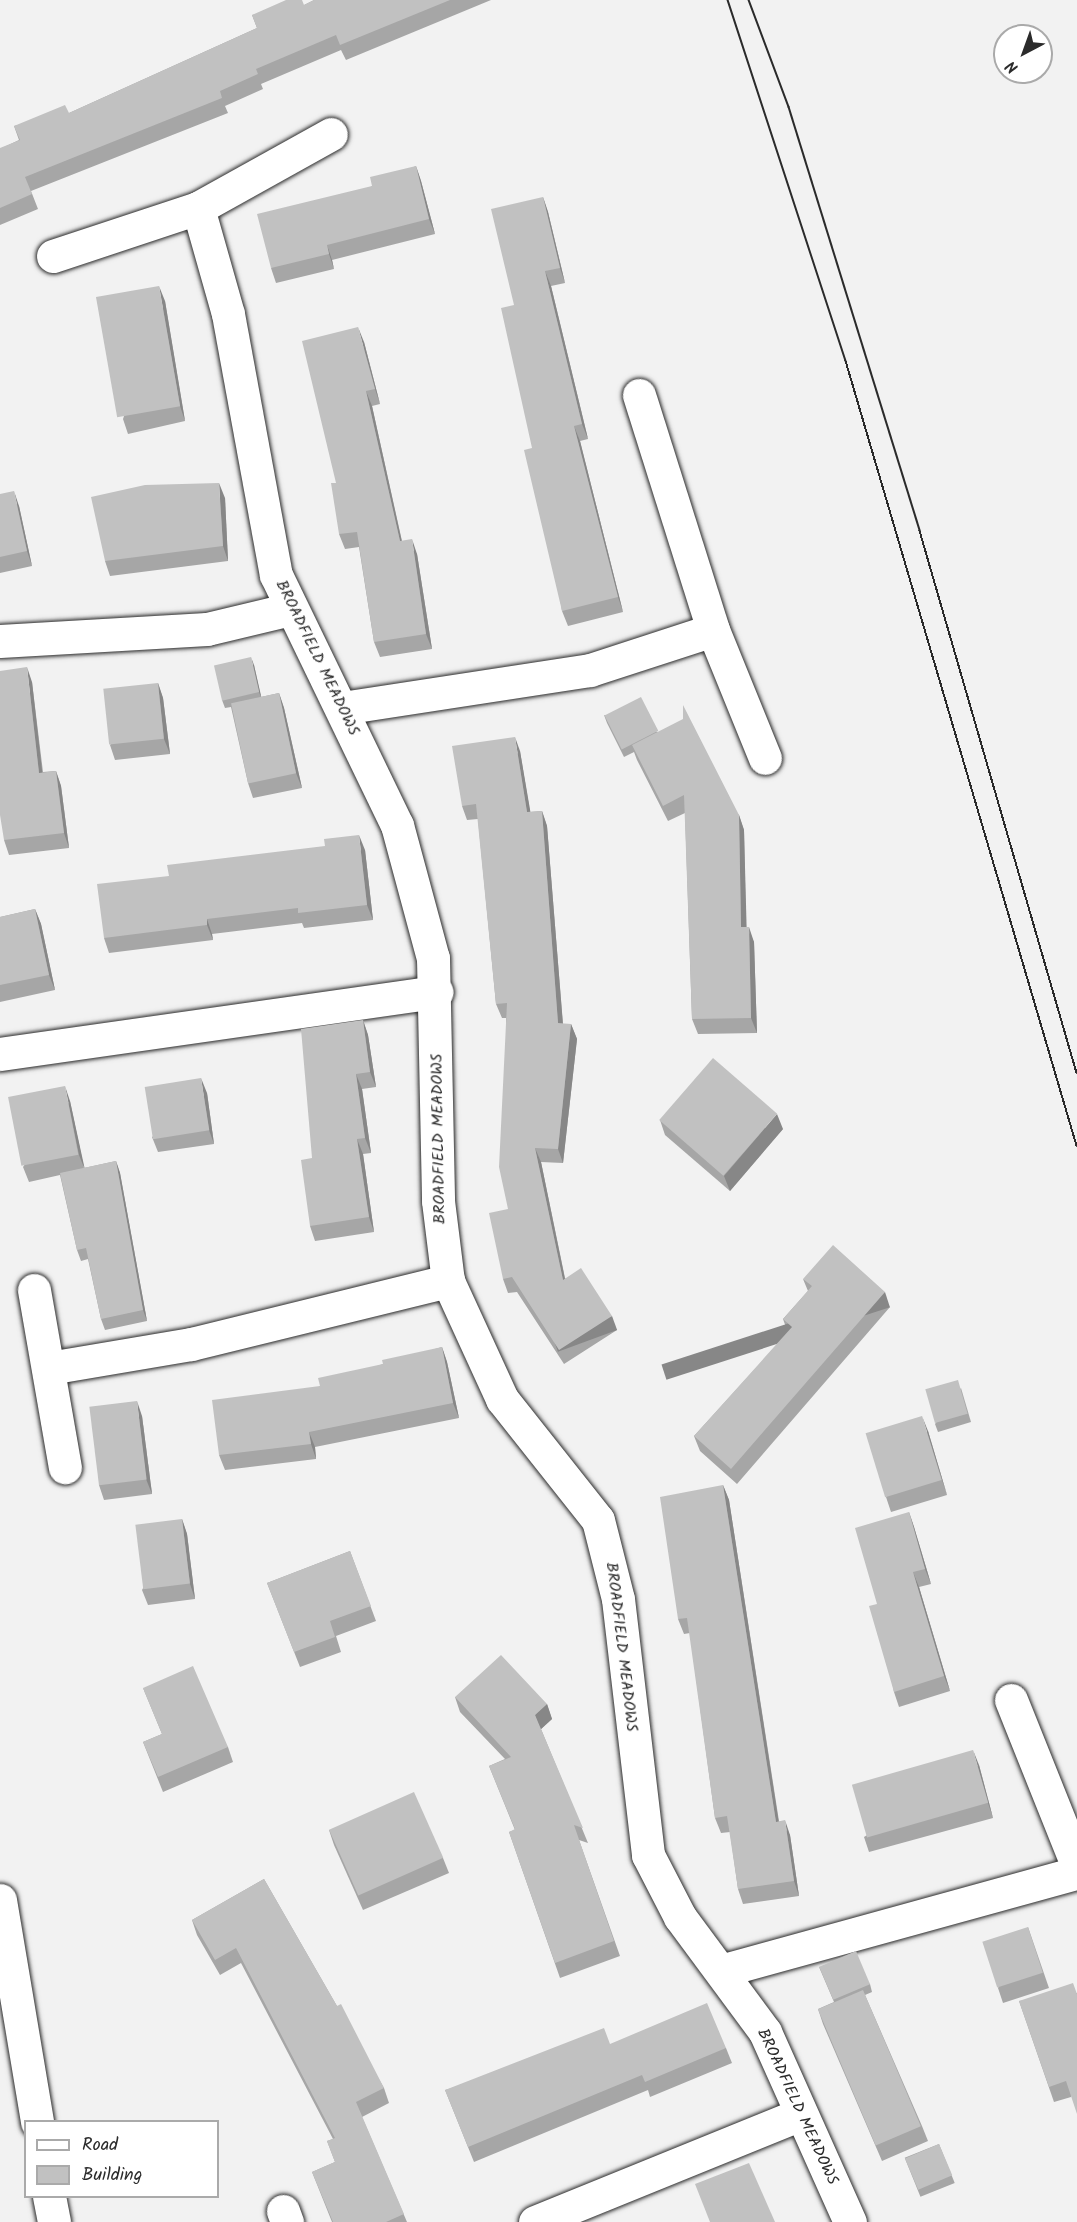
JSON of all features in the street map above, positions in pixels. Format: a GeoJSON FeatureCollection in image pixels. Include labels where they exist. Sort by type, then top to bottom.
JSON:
{"type":"FeatureCollection","features":[{"type":"Feature","properties":{"kind":"street"},"geometry":{"type":"LineString","coordinates":[[53,256],[198,208],[331,134]]}},
{"type":"Feature","properties":{"kind":"street","name":"BROADFIELD MEADOWS"},"geometry":{"type":"LineString","coordinates":[[198,208],[228,314],[265,536],[291,609],[342,708],[397,825],[437,992],[438,1201],[448,1281],[502,1400],[598,1520],[616,1580],[648,1855],[680,1917],[724,1970],[765,2032],[850,2222]]}},
{"type":"Feature","properties":{"kind":"street"},"geometry":{"type":"LineString","coordinates":[[639,395],[713,630],[765,758]]}},
{"type":"Feature","properties":{"kind":"street"},"geometry":{"type":"LineString","coordinates":[[0,641],[207,629],[291,609]]}},
{"type":"Feature","properties":{"kind":"street"},"geometry":{"type":"LineString","coordinates":[[342,708],[590,670],[713,630]]}},
{"type":"Feature","properties":{"kind":"street"},"geometry":{"type":"LineString","coordinates":[[0,1054],[437,992]]}},
{"type":"Feature","properties":{"kind":"street"},"geometry":{"type":"LineString","coordinates":[[49,1368],[213,1339],[448,1281]]}},
{"type":"Feature","properties":{"kind":"street"},"geometry":{"type":"LineString","coordinates":[[34,1290],[65,1467]]}},
{"type":"Feature","properties":{"kind":"street"},"geometry":{"type":"LineString","coordinates":[[1011,1700],[1077,1865]]}},
{"type":"Feature","properties":{"kind":"street"},"geometry":{"type":"LineString","coordinates":[[724,1970],[1077,1873]]}},
{"type":"Feature","properties":{"kind":"street"},"geometry":{"type":"LineString","coordinates":[[0,1900],[37,2120]]}},
{"type":"Feature","properties":{"kind":"street"},"geometry":{"type":"LineString","coordinates":[[535,2222],[801,2114]]}},
{"type":"Feature","properties":{"kind":"street"},"geometry":{"type":"LineString","coordinates":[[49,2198],[54,2222]]}},
{"type":"Feature","properties":{"kind":"building"},"geometry":{"type":"Polygon","coordinates":[[[286,0],[302,0],[304,5],[314,0],[450,0],[340,45],[336,35],[256,69],[258,74],[220,91],[222,98],[25,177],[32,194],[0,208],[0,148],[20,140],[14,126],[65,105],[69,113],[257,28],[252,15],[286,0]]]}},
{"type":"Feature","properties":{"kind":"building"},"geometry":{"type":"Polygon","coordinates":[[[416,166],[429,219],[327,245],[329,254],[271,268],[257,214],[372,186],[370,177],[416,166]]]}},
{"type":"Feature","properties":{"kind":"building"},"geometry":{"type":"Polygon","coordinates":[[[543,197],[560,268],[545,271],[582,424],[574,426],[618,597],[562,611],[524,450],[532,448],[501,308],[514,305],[491,209],[543,197]]]}},
{"type":"Feature","properties":{"kind":"building"},"geometry":{"type":"Polygon","coordinates":[[[159,286],[180,406],[117,417],[96,297],[159,286]]]}},
{"type":"Feature","properties":{"kind":"building"},"geometry":{"type":"Polygon","coordinates":[[[358,327],[375,389],[366,391],[400,541],[412,539],[426,634],[374,642],[357,532],[339,534],[331,483],[336,483],[302,341],[358,327]]]}},
{"type":"Feature","properties":{"kind":"building"},"geometry":{"type":"Polygon","coordinates":[[[219,483],[223,546],[105,561],[91,497],[145,485],[219,483]]]}},
{"type":"Feature","properties":{"kind":"building"},"geometry":{"type":"Polygon","coordinates":[[[14,491],[27,551],[0,557],[0,494],[14,491]]]}},
{"type":"Feature","properties":{"kind":"building"},"geometry":{"type":"Polygon","coordinates":[[[251,657],[259,692],[222,701],[214,666],[251,657]]]}},
{"type":"Feature","properties":{"kind":"building"},"geometry":{"type":"Polygon","coordinates":[[[27,667],[39,773],[56,771],[64,833],[4,840],[0,815],[0,671],[27,667]]]}},
{"type":"Feature","properties":{"kind":"building"},"geometry":{"type":"Polygon","coordinates":[[[158,683],[164,739],[109,744],[103,689],[158,683]]]}},
{"type":"Feature","properties":{"kind":"building"},"geometry":{"type":"Polygon","coordinates":[[[279,693],[296,773],[248,783],[231,703],[279,693]]]}},
{"type":"Feature","properties":{"kind":"building"},"geometry":{"type":"Polygon","coordinates":[[[641,697],[658,731],[622,749],[604,716],[641,697]]]}},
{"type":"Feature","properties":{"kind":"building"},"geometry":{"type":"Polygon","coordinates":[[[683,705],[739,815],[741,927],[749,927],[751,1018],[692,1019],[684,795],[663,806],[632,745],[683,719],[683,705]]]}},
{"type":"Feature","properties":{"kind":"building"},"geometry":{"type":"Polygon","coordinates":[[[515,737],[527,812],[542,811],[558,1023],[571,1024],[558,1149],[535,1148],[563,1280],[581,1268],[612,1316],[559,1350],[512,1277],[503,1279],[489,1213],[508,1209],[499,1167],[507,1003],[496,1004],[476,804],[462,806],[452,746],[515,737]]]}},
{"type":"Feature","properties":{"kind":"building"},"geometry":{"type":"Polygon","coordinates":[[[359,835],[367,905],[298,913],[298,908],[207,919],[207,925],[104,938],[97,884],[169,876],[167,865],[325,846],[324,839],[359,835]]]}},
{"type":"Feature","properties":{"kind":"building"},"geometry":{"type":"Polygon","coordinates":[[[35,909],[49,975],[0,985],[0,917],[35,909]]]}},
{"type":"Feature","properties":{"kind":"building"},"geometry":{"type":"Polygon","coordinates":[[[363,1020],[370,1072],[356,1074],[365,1138],[357,1139],[369,1217],[310,1226],[301,1160],[312,1158],[301,1029],[363,1020]]]}},
{"type":"Feature","properties":{"kind":"building"},"geometry":{"type":"Polygon","coordinates":[[[713,1058],[777,1114],[723,1176],[659,1120],[713,1058]]]}},
{"type":"Feature","properties":{"kind":"building"},"geometry":{"type":"Polygon","coordinates":[[[201,1078],[209,1130],[153,1139],[145,1087],[201,1078]]]}},
{"type":"Feature","properties":{"kind":"building"},"geometry":{"type":"Polygon","coordinates":[[[65,1086],[78,1155],[21,1166],[8,1097],[65,1086]]]}},
{"type":"Feature","properties":{"kind":"building"},"geometry":{"type":"Polygon","coordinates":[[[116,1161],[143,1310],[101,1319],[86,1248],[77,1250],[60,1173],[116,1161]]]}},
{"type":"Feature","properties":{"kind":"building"},"geometry":{"type":"Polygon","coordinates":[[[833,1245],[885,1292],[731,1469],[694,1436],[792,1327],[783,1319],[812,1286],[803,1279],[833,1245]]]}},
{"type":"Feature","properties":{"kind":"building"},"geometry":{"type":"Polygon","coordinates":[[[442,1347],[453,1403],[309,1432],[311,1444],[219,1455],[212,1400],[320,1386],[318,1378],[383,1364],[382,1360],[442,1347]]]}},
{"type":"Feature","properties":{"kind":"building"},"geometry":{"type":"Polygon","coordinates":[[[958,1380],[968,1414],[935,1423],[925,1389],[958,1380]]]}},
{"type":"Feature","properties":{"kind":"building"},"geometry":{"type":"Polygon","coordinates":[[[137,1401],[147,1479],[99,1485],[89,1407],[137,1401]]]}},
{"type":"Feature","properties":{"kind":"building"},"geometry":{"type":"Polygon","coordinates":[[[922,1416],[942,1480],[885,1497],[866,1433],[922,1416]]]}},
{"type":"Feature","properties":{"kind":"building"},"geometry":{"type":"Polygon","coordinates":[[[723,1485],[776,1822],[785,1820],[794,1881],[738,1889],[727,1816],[715,1818],[687,1618],[678,1619],[660,1497],[723,1485]]]}},
{"type":"Feature","properties":{"kind":"building"},"geometry":{"type":"Polygon","coordinates":[[[909,1512],[925,1569],[913,1572],[944,1676],[894,1692],[869,1606],[877,1604],[855,1528],[909,1512]]]}},
{"type":"Feature","properties":{"kind":"building"},"geometry":{"type":"Polygon","coordinates":[[[182,1519],[190,1584],[143,1589],[135,1525],[182,1519]]]}},
{"type":"Feature","properties":{"kind":"building"},"geometry":{"type":"Polygon","coordinates":[[[350,1551],[371,1606],[330,1621],[335,1637],[294,1652],[267,1583],[350,1551]]]}},
{"type":"Feature","properties":{"kind":"building"},"geometry":{"type":"Polygon","coordinates":[[[501,1655],[547,1704],[535,1715],[583,1828],[574,1825],[614,1941],[555,1963],[509,1832],[515,1829],[489,1766],[511,1757],[455,1697],[501,1655]]]}},
{"type":"Feature","properties":{"kind":"building"},"geometry":{"type":"Polygon","coordinates":[[[193,1666],[228,1747],[158,1777],[143,1742],[162,1734],[143,1688],[193,1666]]]}},
{"type":"Feature","properties":{"kind":"building"},"geometry":{"type":"Polygon","coordinates":[[[973,1750],[988,1803],[867,1838],[852,1785],[973,1750]]]}},
{"type":"Feature","properties":{"kind":"building"},"geometry":{"type":"Polygon","coordinates":[[[414,1792],[443,1858],[358,1896],[329,1830],[414,1792]]]}},
{"type":"Feature","properties":{"kind":"building"},"geometry":{"type":"Polygon","coordinates":[[[264,1879],[337,2006],[341,2004],[384,2088],[356,2102],[404,2214],[386,2222],[333,2222],[312,2172],[335,2162],[327,2141],[335,2138],[236,1948],[215,1960],[192,1920],[264,1879]]]}},
{"type":"Feature","properties":{"kind":"building"},"geometry":{"type":"Polygon","coordinates":[[[1028,1927],[1043,1973],[997,1987],[982,1942],[1028,1927]]]}},
{"type":"Feature","properties":{"kind":"building"},"geometry":{"type":"Polygon","coordinates":[[[856,1951],[870,1984],[833,2000],[819,1967],[856,1951]]]}},
{"type":"Feature","properties":{"kind":"building"},"geometry":{"type":"Polygon","coordinates":[[[1073,1983],[1077,1994],[1077,2114],[1066,2081],[1049,2087],[1019,2001],[1073,1983]]]}},
{"type":"Feature","properties":{"kind":"building"},"geometry":{"type":"Polygon","coordinates":[[[863,1990],[921,2126],[876,2145],[818,2009],[863,1990]]]}},
{"type":"Feature","properties":{"kind":"building"},"geometry":{"type":"Polygon","coordinates":[[[707,2003],[726,2048],[645,2082],[642,2075],[468,2147],[445,2090],[604,2028],[610,2044],[707,2003]]]}},
{"type":"Feature","properties":{"kind":"building"},"geometry":{"type":"Polygon","coordinates":[[[939,2144],[952,2175],[918,2190],[905,2158],[939,2144]]]}},
{"type":"Feature","properties":{"kind":"building"},"geometry":{"type":"Polygon","coordinates":[[[749,2163],[775,2222],[710,2222],[695,2184],[749,2163]]]}},
{"type":"Feature","properties":{"kind":"tram line"},"geometry":{"type":"LineString","coordinates":[[728,0],[846,361],[1077,1146]]}},
{"type":"Feature","properties":{"kind":"tram line"},"geometry":{"type":"LineString","coordinates":[[749,0],[789,107],[920,531],[1077,1073]]}}]}
